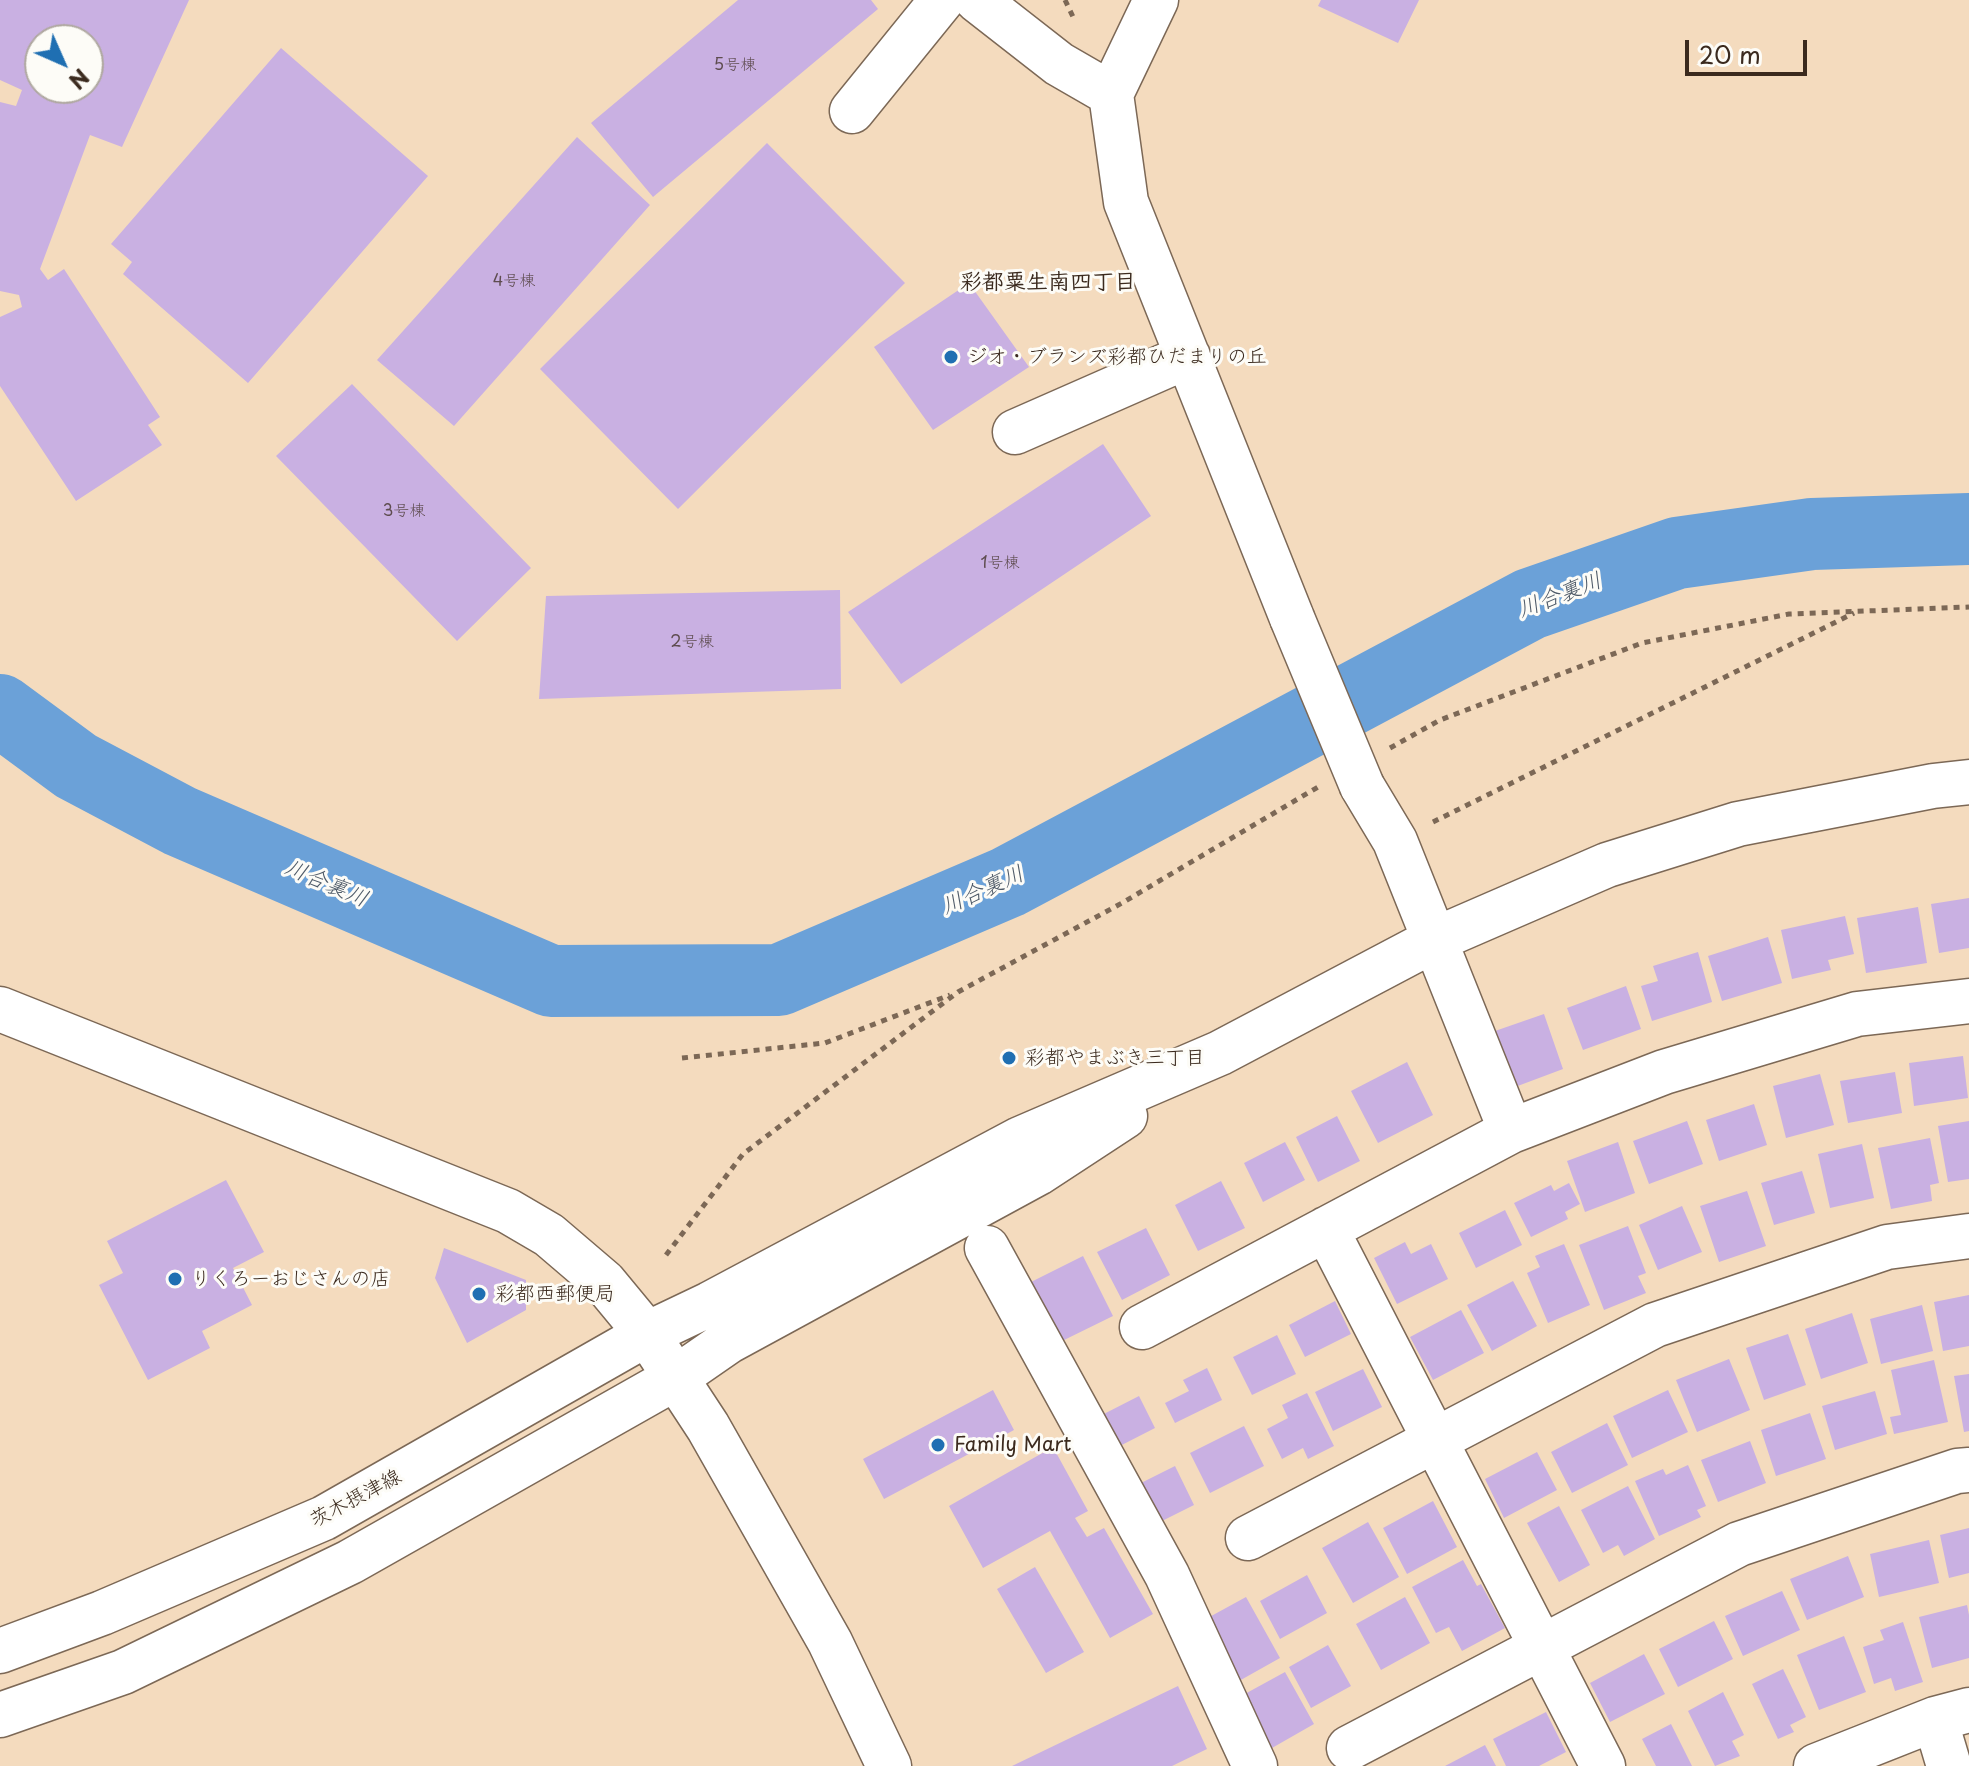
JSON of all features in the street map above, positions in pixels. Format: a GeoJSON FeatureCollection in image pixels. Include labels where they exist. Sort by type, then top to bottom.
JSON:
{"type":"FeatureCollection","features":[{"type":"Feature","properties":{"kind":"street"},"geometry":{"type":"LineString","coordinates":[[852,111],[942,0]]}},
{"type":"Feature","properties":{"kind":"street"},"geometry":{"type":"LineString","coordinates":[[977,0],[1059,64],[1111,94]]}},
{"type":"Feature","properties":{"kind":"street"},"geometry":{"type":"LineString","coordinates":[[1156,0],[1111,94],[1126,202],[1292,618],[1362,786],[1395,841],[1511,1131]]}},
{"type":"Feature","properties":{"kind":"street"},"geometry":{"type":"LineString","coordinates":[[1015,432],[1188,356]]}},
{"type":"Feature","properties":{"kind":"street"},"geometry":{"type":"LineString","coordinates":[[0,1715],[123,1672],[350,1562],[677,1377],[729,1341],[1038,1173],[1220,1053],[1434,940],[1607,865],[1738,824],[1933,786],[1969,782]]}},
{"type":"Feature","properties":{"kind":"street"},"geometry":{"type":"LineString","coordinates":[[1142,1327],[1511,1131],[1664,1072],[1857,1014],[1969,1001]]}},
{"type":"Feature","properties":{"kind":"street"},"geometry":{"type":"LineString","coordinates":[[0,1009],[508,1211],[549,1235],[604,1282],[647,1334],[677,1377],[830,1642],[889,1766]]}},
{"type":"Feature","properties":{"kind":"street","name":"茨木摂津線"},"geometry":{"type":"LineString","coordinates":[[0,1651],[102,1613],[324,1518],[647,1334],[710,1304],[1020,1139],[1220,1053]]}},
{"type":"Feature","properties":{"kind":"street"},"geometry":{"type":"LineString","coordinates":[[1326,1229],[1603,1766]]}},
{"type":"Feature","properties":{"kind":"street"},"geometry":{"type":"LineString","coordinates":[[1248,1538],[1655,1325],[1887,1247],[1969,1236]]}},
{"type":"Feature","properties":{"kind":"street"},"geometry":{"type":"LineString","coordinates":[[987,1248],[1167,1575],[1255,1766]]}},
{"type":"Feature","properties":{"kind":"street"},"geometry":{"type":"LineString","coordinates":[[1349,1748],[1739,1544],[1957,1471],[1969,1470]]}},
{"type":"Feature","properties":{"kind":"street"},"geometry":{"type":"LineString","coordinates":[[1816,1766],[1952,1715],[1949,1766]]}},
{"type":"Feature","properties":{"kind":"path"},"geometry":{"type":"LineString","coordinates":[[1440,720],[1642,643],[1789,614],[1969,607]]}},
{"type":"Feature","properties":{"kind":"path"},"geometry":{"type":"LineString","coordinates":[[1395,841],[1859,611]]}},
{"type":"Feature","properties":{"kind":"path"},"geometry":{"type":"LineString","coordinates":[[682,1058],[825,1043],[958,992],[1122,903],[1313,790]]}},
{"type":"Feature","properties":{"kind":"path"},"geometry":{"type":"LineString","coordinates":[[666,1255],[743,1154],[958,992]]}},
{"type":"Feature","properties":{"kind":"building"},"geometry":{"type":"Polygon","coordinates":[[[0,0],[189,0],[122,147],[90,135],[40,269],[48,280],[64,269],[160,417],[148,425],[162,445],[76,501],[0,386],[0,317],[22,307],[19,295],[0,291],[0,102],[16,106],[22,90],[0,80],[0,0]]]}},
{"type":"Feature","properties":{"kind":"building"},"geometry":{"type":"Polygon","coordinates":[[[738,0],[871,0],[878,9],[653,197],[591,123],[738,0]]]}},
{"type":"Feature","properties":{"kind":"building"},"geometry":{"type":"Polygon","coordinates":[[[1321,0],[1419,0],[1398,43],[1318,6],[1321,0]]]}},
{"type":"Feature","properties":{"kind":"building"},"geometry":{"type":"Polygon","coordinates":[[[281,48],[428,176],[248,383],[123,274],[132,262],[111,244],[281,48]]]}},
{"type":"Feature","properties":{"kind":"building"},"geometry":{"type":"Polygon","coordinates":[[[577,137],[650,205],[454,426],[377,360],[577,137]]]}},
{"type":"Feature","properties":{"kind":"building"},"geometry":{"type":"Polygon","coordinates":[[[767,143],[905,283],[678,509],[540,369],[767,143]]]}},
{"type":"Feature","properties":{"kind":"building","name":"ジオ・ブランズ彩都ひだまりの丘"},"geometry":{"type":"Polygon","coordinates":[[[969,283],[1029,367],[933,430],[874,347],[969,283]]]}},
{"type":"Feature","properties":{"kind":"building"},"geometry":{"type":"Polygon","coordinates":[[[352,384],[531,568],[457,641],[276,456],[352,384]]]}},
{"type":"Feature","properties":{"kind":"building"},"geometry":{"type":"Polygon","coordinates":[[[1103,444],[1151,516],[901,684],[848,612],[1103,444]]]}},
{"type":"Feature","properties":{"kind":"building"},"geometry":{"type":"Polygon","coordinates":[[[840,590],[841,689],[539,699],[546,596],[840,590]]]}},
{"type":"Feature","properties":{"kind":"building"},"geometry":{"type":"Polygon","coordinates":[[[1969,898],[1969,948],[1939,953],[1931,904],[1969,898]]]}},
{"type":"Feature","properties":{"kind":"building"},"geometry":{"type":"Polygon","coordinates":[[[1918,907],[1927,963],[1866,973],[1857,918],[1918,907]]]}},
{"type":"Feature","properties":{"kind":"building"},"geometry":{"type":"Polygon","coordinates":[[[1845,916],[1854,954],[1828,960],[1831,970],[1792,979],[1781,930],[1845,916]]]}},
{"type":"Feature","properties":{"kind":"building"},"geometry":{"type":"Polygon","coordinates":[[[1768,937],[1782,983],[1722,1001],[1708,956],[1768,937]]]}},
{"type":"Feature","properties":{"kind":"building"},"geometry":{"type":"Polygon","coordinates":[[[1698,952],[1712,1002],[1652,1021],[1641,986],[1658,981],[1653,966],[1698,952]]]}},
{"type":"Feature","properties":{"kind":"building"},"geometry":{"type":"Polygon","coordinates":[[[1626,986],[1641,1029],[1583,1050],[1567,1008],[1626,986]]]}},
{"type":"Feature","properties":{"kind":"building"},"geometry":{"type":"Polygon","coordinates":[[[1544,1014],[1563,1069],[1515,1087],[1495,1031],[1544,1014]]]}},
{"type":"Feature","properties":{"kind":"building"},"geometry":{"type":"Polygon","coordinates":[[[1963,1056],[1968,1098],[1914,1106],[1909,1063],[1963,1056]]]}},
{"type":"Feature","properties":{"kind":"building"},"geometry":{"type":"Polygon","coordinates":[[[1407,1062],[1433,1115],[1378,1143],[1351,1091],[1407,1062]]]}},
{"type":"Feature","properties":{"kind":"building"},"geometry":{"type":"Polygon","coordinates":[[[1895,1072],[1902,1113],[1848,1123],[1840,1081],[1895,1072]]]}},
{"type":"Feature","properties":{"kind":"building"},"geometry":{"type":"Polygon","coordinates":[[[1820,1074],[1834,1125],[1786,1138],[1773,1086],[1820,1074]]]}},
{"type":"Feature","properties":{"kind":"building"},"geometry":{"type":"Polygon","coordinates":[[[1754,1104],[1767,1145],[1719,1161],[1706,1120],[1754,1104]]]}},
{"type":"Feature","properties":{"kind":"building"},"geometry":{"type":"Polygon","coordinates":[[[1337,1116],[1360,1161],[1318,1182],[1296,1137],[1337,1116]]]}},
{"type":"Feature","properties":{"kind":"building"},"geometry":{"type":"Polygon","coordinates":[[[1687,1121],[1703,1164],[1649,1184],[1633,1141],[1687,1121]]]}},
{"type":"Feature","properties":{"kind":"building"},"geometry":{"type":"Polygon","coordinates":[[[1969,1121],[1969,1179],[1948,1182],[1938,1126],[1969,1121]]]}},
{"type":"Feature","properties":{"kind":"building"},"geometry":{"type":"Polygon","coordinates":[[[1930,1138],[1939,1183],[1930,1185],[1932,1201],[1891,1209],[1878,1148],[1930,1138]]]}},
{"type":"Feature","properties":{"kind":"building"},"geometry":{"type":"Polygon","coordinates":[[[1285,1142],[1305,1180],[1263,1202],[1244,1163],[1285,1142]]]}},
{"type":"Feature","properties":{"kind":"building"},"geometry":{"type":"Polygon","coordinates":[[[1618,1142],[1635,1193],[1585,1212],[1567,1161],[1618,1142]]]}},
{"type":"Feature","properties":{"kind":"building"},"geometry":{"type":"Polygon","coordinates":[[[1862,1144],[1874,1198],[1830,1208],[1818,1154],[1862,1144]]]}},
{"type":"Feature","properties":{"kind":"building"},"geometry":{"type":"Polygon","coordinates":[[[1802,1171],[1815,1213],[1774,1225],[1761,1183],[1802,1171]]]}},
{"type":"Feature","properties":{"kind":"building","name":"りくろーおじさんの店"},"geometry":{"type":"Polygon","coordinates":[[[226,1180],[264,1252],[233,1268],[252,1305],[202,1331],[210,1348],[148,1380],[99,1285],[123,1273],[107,1241],[226,1180]]]}},
{"type":"Feature","properties":{"kind":"building"},"geometry":{"type":"Polygon","coordinates":[[[1221,1181],[1245,1228],[1198,1251],[1175,1205],[1221,1181]]]}},
{"type":"Feature","properties":{"kind":"building"},"geometry":{"type":"Polygon","coordinates":[[[1569,1183],[1580,1204],[1565,1212],[1568,1219],[1531,1237],[1514,1203],[1551,1185],[1554,1191],[1569,1183]]]}},
{"type":"Feature","properties":{"kind":"building"},"geometry":{"type":"Polygon","coordinates":[[[1747,1191],[1766,1246],[1719,1262],[1700,1206],[1747,1191]]]}},
{"type":"Feature","properties":{"kind":"building"},"geometry":{"type":"Polygon","coordinates":[[[1682,1206],[1702,1252],[1658,1270],[1639,1225],[1682,1206]]]}},
{"type":"Feature","properties":{"kind":"building"},"geometry":{"type":"Polygon","coordinates":[[[1505,1210],[1522,1245],[1476,1268],[1459,1233],[1505,1210]]]}},
{"type":"Feature","properties":{"kind":"building"},"geometry":{"type":"Polygon","coordinates":[[[1628,1226],[1646,1273],[1638,1276],[1646,1293],[1604,1310],[1579,1245],[1628,1226]]]}},
{"type":"Feature","properties":{"kind":"building"},"geometry":{"type":"Polygon","coordinates":[[[1146,1228],[1170,1275],[1122,1300],[1097,1252],[1146,1228]]]}},
{"type":"Feature","properties":{"kind":"building"},"geometry":{"type":"Polygon","coordinates":[[[1405,1242],[1411,1254],[1431,1244],[1448,1279],[1397,1304],[1374,1258],[1405,1242]]]}},
{"type":"Feature","properties":{"kind":"building"},"geometry":{"type":"Polygon","coordinates":[[[1564,1244],[1590,1305],[1548,1323],[1527,1273],[1540,1267],[1535,1256],[1564,1244]]]}},
{"type":"Feature","properties":{"kind":"building"},"geometry":{"type":"Polygon","coordinates":[[[444,1248],[526,1280],[526,1310],[467,1343],[435,1278],[444,1248]]]}},
{"type":"Feature","properties":{"kind":"building"},"geometry":{"type":"Polygon","coordinates":[[[1083,1256],[1113,1316],[1058,1343],[1029,1283],[1083,1256]]]}},
{"type":"Feature","properties":{"kind":"building"},"geometry":{"type":"Polygon","coordinates":[[[1513,1281],[1537,1326],[1492,1351],[1467,1305],[1513,1281]]]}},
{"type":"Feature","properties":{"kind":"building"},"geometry":{"type":"Polygon","coordinates":[[[1969,1295],[1969,1346],[1943,1351],[1934,1302],[1969,1295]]]}},
{"type":"Feature","properties":{"kind":"building"},"geometry":{"type":"Polygon","coordinates":[[[1335,1301],[1351,1334],[1305,1357],[1289,1325],[1335,1301]]]}},
{"type":"Feature","properties":{"kind":"building"},"geometry":{"type":"Polygon","coordinates":[[[1922,1305],[1933,1351],[1881,1364],[1870,1319],[1922,1305]]]}},
{"type":"Feature","properties":{"kind":"building"},"geometry":{"type":"Polygon","coordinates":[[[1461,1310],[1484,1353],[1433,1380],[1410,1337],[1461,1310]]]}},
{"type":"Feature","properties":{"kind":"building"},"geometry":{"type":"Polygon","coordinates":[[[1852,1313],[1868,1363],[1821,1379],[1805,1329],[1852,1313]]]}},
{"type":"Feature","properties":{"kind":"building"},"geometry":{"type":"Polygon","coordinates":[[[1788,1334],[1806,1385],[1764,1400],[1746,1348],[1788,1334]]]}},
{"type":"Feature","properties":{"kind":"building"},"geometry":{"type":"Polygon","coordinates":[[[1277,1335],[1296,1374],[1252,1395],[1233,1357],[1277,1335]]]}},
{"type":"Feature","properties":{"kind":"building"},"geometry":{"type":"Polygon","coordinates":[[[1729,1359],[1750,1410],[1697,1432],[1676,1380],[1729,1359]]]}},
{"type":"Feature","properties":{"kind":"building"},"geometry":{"type":"Polygon","coordinates":[[[1934,1360],[1948,1422],[1894,1434],[1890,1417],[1901,1415],[1891,1370],[1934,1360]]]}},
{"type":"Feature","properties":{"kind":"building"},"geometry":{"type":"Polygon","coordinates":[[[1207,1368],[1222,1400],[1175,1423],[1165,1403],[1189,1391],[1183,1380],[1207,1368]]]}},
{"type":"Feature","properties":{"kind":"building"},"geometry":{"type":"Polygon","coordinates":[[[1363,1369],[1382,1407],[1333,1431],[1315,1392],[1363,1369]]]}},
{"type":"Feature","properties":{"kind":"building"},"geometry":{"type":"Polygon","coordinates":[[[1969,1374],[1969,1431],[1964,1432],[1954,1376],[1969,1374]]]}},
{"type":"Feature","properties":{"kind":"building","name":"Family Mart"},"geometry":{"type":"Polygon","coordinates":[[[993,1390],[1014,1430],[884,1499],[863,1459],[993,1390]]]}},
{"type":"Feature","properties":{"kind":"building"},"geometry":{"type":"Polygon","coordinates":[[[1668,1390],[1688,1432],[1632,1458],[1613,1416],[1668,1390]]]}},
{"type":"Feature","properties":{"kind":"building"},"geometry":{"type":"Polygon","coordinates":[[[1875,1391],[1887,1434],[1835,1450],[1822,1406],[1875,1391]]]}},
{"type":"Feature","properties":{"kind":"building"},"geometry":{"type":"Polygon","coordinates":[[[1307,1393],[1334,1446],[1308,1459],[1303,1448],[1282,1459],[1267,1429],[1288,1418],[1282,1405],[1307,1393]]]}},
{"type":"Feature","properties":{"kind":"building"},"geometry":{"type":"Polygon","coordinates":[[[1139,1396],[1155,1428],[1112,1450],[1096,1418],[1139,1396]]]}},
{"type":"Feature","properties":{"kind":"building"},"geometry":{"type":"Polygon","coordinates":[[[1810,1413],[1826,1459],[1776,1476],[1761,1430],[1810,1413]]]}},
{"type":"Feature","properties":{"kind":"building"},"geometry":{"type":"Polygon","coordinates":[[[1607,1423],[1628,1465],[1572,1493],[1551,1452],[1607,1423]]]}},
{"type":"Feature","properties":{"kind":"building"},"geometry":{"type":"Polygon","coordinates":[[[1244,1426],[1264,1466],[1210,1493],[1190,1453],[1244,1426]]]}},
{"type":"Feature","properties":{"kind":"building"},"geometry":{"type":"Polygon","coordinates":[[[1750,1441],[1766,1483],[1718,1502],[1701,1460],[1750,1441]]]}},
{"type":"Feature","properties":{"kind":"building"},"geometry":{"type":"Polygon","coordinates":[[[1053,1447],[1088,1511],[1075,1518],[1087,1537],[1104,1528],[1153,1614],[1110,1638],[1050,1531],[983,1568],[949,1506],[1053,1447]]]}},
{"type":"Feature","properties":{"kind":"building"},"geometry":{"type":"Polygon","coordinates":[[[1537,1452],[1557,1490],[1504,1518],[1485,1479],[1537,1452]]]}},
{"type":"Feature","properties":{"kind":"building"},"geometry":{"type":"Polygon","coordinates":[[[1688,1465],[1706,1506],[1697,1510],[1701,1517],[1659,1536],[1635,1481],[1663,1469],[1666,1475],[1688,1465]]]}},
{"type":"Feature","properties":{"kind":"building"},"geometry":{"type":"Polygon","coordinates":[[[1175,1466],[1194,1505],[1158,1523],[1139,1484],[1175,1466]]]}},
{"type":"Feature","properties":{"kind":"building"},"geometry":{"type":"Polygon","coordinates":[[[1628,1486],[1655,1539],[1624,1556],[1618,1545],[1603,1553],[1581,1510],[1628,1486]]]}},
{"type":"Feature","properties":{"kind":"building"},"geometry":{"type":"Polygon","coordinates":[[[1433,1501],[1457,1547],[1407,1574],[1383,1528],[1433,1501]]]}},
{"type":"Feature","properties":{"kind":"building"},"geometry":{"type":"Polygon","coordinates":[[[1559,1506],[1590,1565],[1559,1582],[1527,1523],[1559,1506]]]}},
{"type":"Feature","properties":{"kind":"building"},"geometry":{"type":"Polygon","coordinates":[[[1368,1522],[1399,1577],[1353,1603],[1322,1548],[1368,1522]]]}},
{"type":"Feature","properties":{"kind":"building"},"geometry":{"type":"Polygon","coordinates":[[[1969,1528],[1969,1573],[1949,1578],[1940,1535],[1969,1528]]]}},
{"type":"Feature","properties":{"kind":"building"},"geometry":{"type":"Polygon","coordinates":[[[1929,1540],[1939,1583],[1879,1597],[1870,1554],[1929,1540]]]}},
{"type":"Feature","properties":{"kind":"building"},"geometry":{"type":"Polygon","coordinates":[[[1848,1556],[1864,1597],[1807,1620],[1790,1579],[1848,1556]]]}},
{"type":"Feature","properties":{"kind":"building"},"geometry":{"type":"Polygon","coordinates":[[[1463,1560],[1477,1586],[1481,1584],[1505,1628],[1462,1651],[1449,1627],[1436,1633],[1412,1587],[1463,1560]]]}},
{"type":"Feature","properties":{"kind":"building"},"geometry":{"type":"Polygon","coordinates":[[[1035,1567],[1084,1652],[1046,1673],[997,1589],[1035,1567]]]}},
{"type":"Feature","properties":{"kind":"building"},"geometry":{"type":"Polygon","coordinates":[[[1307,1575],[1327,1613],[1280,1639],[1260,1601],[1307,1575]]]}},
{"type":"Feature","properties":{"kind":"building"},"geometry":{"type":"Polygon","coordinates":[[[1782,1591],[1800,1630],[1743,1656],[1725,1616],[1782,1591]]]}},
{"type":"Feature","properties":{"kind":"building"},"geometry":{"type":"Polygon","coordinates":[[[1246,1597],[1280,1658],[1239,1681],[1204,1620],[1246,1597]]]}},
{"type":"Feature","properties":{"kind":"building"},"geometry":{"type":"Polygon","coordinates":[[[1405,1597],[1430,1643],[1381,1670],[1356,1624],[1405,1597]]]}},
{"type":"Feature","properties":{"kind":"building"},"geometry":{"type":"Polygon","coordinates":[[[1967,1605],[1969,1658],[1932,1668],[1919,1617],[1967,1605]]]}},
{"type":"Feature","properties":{"kind":"building"},"geometry":{"type":"Polygon","coordinates":[[[1714,1621],[1733,1659],[1678,1687],[1659,1649],[1714,1621]]]}},
{"type":"Feature","properties":{"kind":"building"},"geometry":{"type":"Polygon","coordinates":[[[1903,1622],[1923,1682],[1895,1691],[1891,1678],[1874,1684],[1863,1647],[1884,1640],[1880,1630],[1903,1622]]]}},
{"type":"Feature","properties":{"kind":"building"},"geometry":{"type":"Polygon","coordinates":[[[1844,1636],[1866,1692],[1819,1710],[1797,1655],[1844,1636]]]}},
{"type":"Feature","properties":{"kind":"building"},"geometry":{"type":"Polygon","coordinates":[[[1328,1645],[1351,1686],[1311,1708],[1289,1667],[1328,1645]]]}},
{"type":"Feature","properties":{"kind":"building"},"geometry":{"type":"Polygon","coordinates":[[[1644,1654],[1665,1694],[1610,1722],[1590,1683],[1644,1654]]]}},
{"type":"Feature","properties":{"kind":"building"},"geometry":{"type":"Polygon","coordinates":[[[1783,1669],[1806,1717],[1790,1725],[1794,1732],[1778,1739],[1752,1684],[1783,1669]]]}},
{"type":"Feature","properties":{"kind":"building"},"geometry":{"type":"Polygon","coordinates":[[[1285,1672],[1314,1724],[1272,1748],[1243,1695],[1285,1672]]]}},
{"type":"Feature","properties":{"kind":"building"},"geometry":{"type":"Polygon","coordinates":[[[1178,1686],[1207,1749],[1172,1766],[1012,1766],[1178,1686]]]}},
{"type":"Feature","properties":{"kind":"building"},"geometry":{"type":"Polygon","coordinates":[[[1723,1692],[1744,1735],[1732,1741],[1740,1756],[1715,1766],[1688,1711],[1723,1692]]]}},
{"type":"Feature","properties":{"kind":"building"},"geometry":{"type":"Polygon","coordinates":[[[1546,1712],[1566,1752],[1539,1766],[1506,1766],[1493,1739],[1546,1712]]]}},
{"type":"Feature","properties":{"kind":"building"},"geometry":{"type":"Polygon","coordinates":[[[1671,1724],[1692,1766],[1656,1766],[1642,1739],[1671,1724]]]}},
{"type":"Feature","properties":{"kind":"building"},"geometry":{"type":"Polygon","coordinates":[[[1485,1745],[1496,1766],[1445,1766],[1485,1745]]]}},
{"type":"Feature","properties":{"kind":"waterway","name":"川合裏川"},"geometry":{"type":"LineString","coordinates":[[0,710],[76,766],[180,821],[551,981],[779,980],[1008,882],[1530,604],[1677,553],[1812,534],[1969,529]]}},
{"type":"Feature","properties":{"kind":"place","name":"ジオ・ブランズ彩都ひだまりの丘"},"geometry":{"type":"Point","coordinates":[951,357]}},
{"type":"Feature","properties":{"kind":"place","name":"彩都やまぶき三丁目"},"geometry":{"type":"Point","coordinates":[1009,1058]}},
{"type":"Feature","properties":{"kind":"place","name":"りくろーおじさんの店"},"geometry":{"type":"Point","coordinates":[175,1279]}},
{"type":"Feature","properties":{"kind":"place","name":"彩都西郵便局"},"geometry":{"type":"Point","coordinates":[479,1294]}},
{"type":"Feature","properties":{"kind":"place","name":"Family Mart"},"geometry":{"type":"Point","coordinates":[938,1445]}},
{"type":"Feature","properties":{"kind":"district","name":"彩都粟生南四丁目"},"geometry":{"type":"Point","coordinates":[1048,283]}}]}
